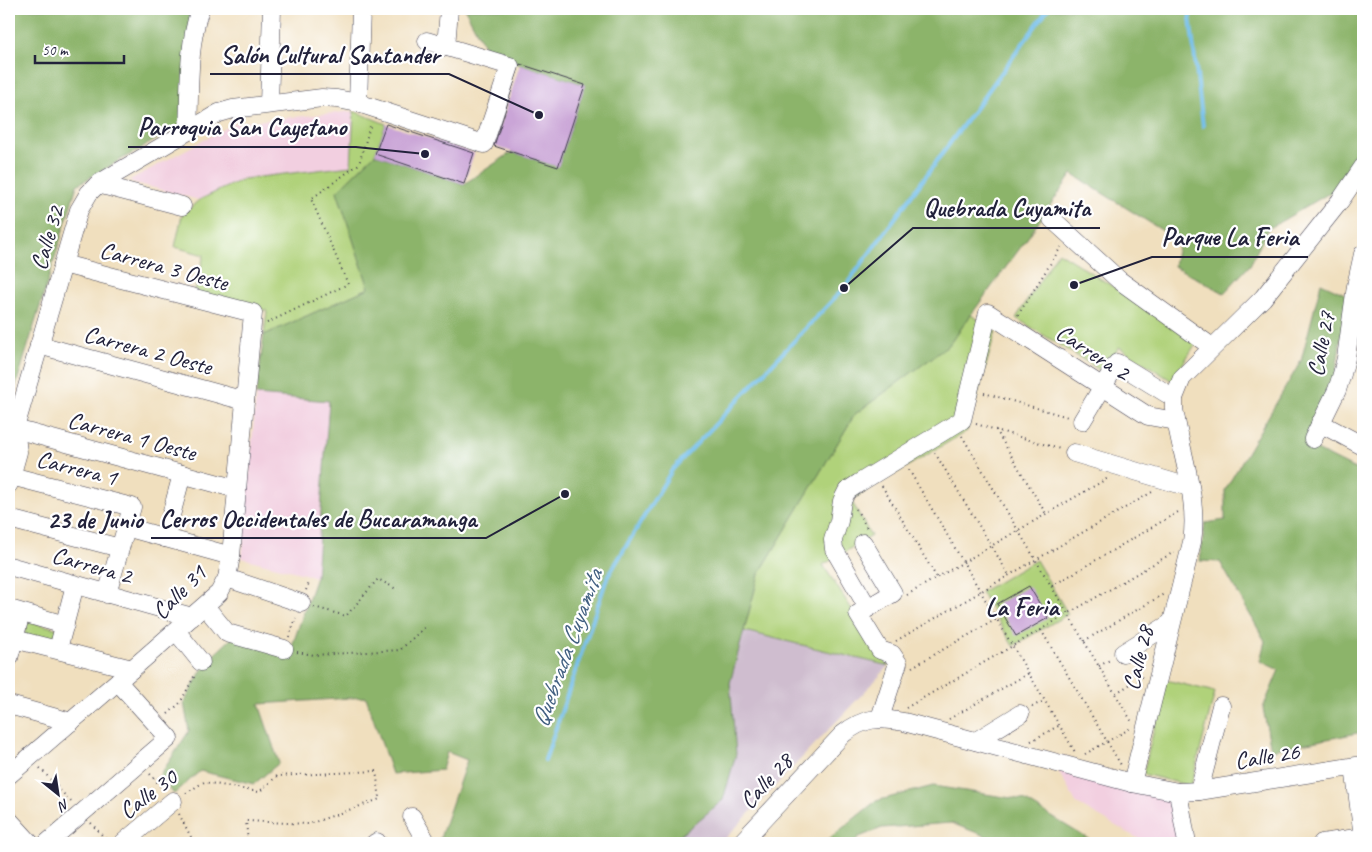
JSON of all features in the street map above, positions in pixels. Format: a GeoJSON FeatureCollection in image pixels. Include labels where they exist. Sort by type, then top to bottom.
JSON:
{"type":"FeatureCollection","features":[{"type":"Feature","properties":{"kind":"street"},"geometry":{"type":"LineString","coordinates":[[188,132],[191,48],[194,26],[200,9]]}},
{"type":"Feature","properties":{"kind":"street"},"geometry":{"type":"LineString","coordinates":[[268,104],[272,9]]}},
{"type":"Feature","properties":{"kind":"street"},"geometry":{"type":"LineString","coordinates":[[358,103],[361,9]]}},
{"type":"Feature","properties":{"kind":"street"},"geometry":{"type":"LineString","coordinates":[[446,47],[449,9]]}},
{"type":"Feature","properties":{"kind":"street"},"geometry":{"type":"LineString","coordinates":[[98,184],[226,110],[322,98],[358,103],[484,144],[510,66],[427,41]]}},
{"type":"Feature","properties":{"kind":"street","name":"Calle 28"},"geometry":{"type":"LineString","coordinates":[[741,843],[843,734],[861,722],[883,719],[932,729],[1132,783],[1192,542],[1194,522],[1191,495],[1176,421],[1174,398],[1182,378],[1263,298],[1340,201],[1363,167]]}},
{"type":"Feature","properties":{"kind":"street"},"geometry":{"type":"LineString","coordinates":[[98,184],[182,206]]}},
{"type":"Feature","properties":{"kind":"street","name":"Calle 32"},"geometry":{"type":"LineString","coordinates":[[10,480],[18,452],[15,429],[79,210],[89,193],[98,184]]}},
{"type":"Feature","properties":{"kind":"street"},"geometry":{"type":"LineString","coordinates":[[1340,201],[1363,188]]}},
{"type":"Feature","properties":{"kind":"street"},"geometry":{"type":"LineString","coordinates":[[1052,219],[1118,280],[1212,347]]}},
{"type":"Feature","properties":{"kind":"street","name":"Calle 27"},"geometry":{"type":"LineString","coordinates":[[1363,254],[1359,287],[1342,374],[1337,390],[1317,431],[1363,446]]}},
{"type":"Feature","properties":{"kind":"street","name":"Carrera 3 Oeste"},"geometry":{"type":"LineString","coordinates":[[63,264],[252,322]]}},
{"type":"Feature","properties":{"kind":"street","name":"Carrera 2"},"geometry":{"type":"LineString","coordinates":[[969,389],[988,313],[1148,416],[1176,421]]}},
{"type":"Feature","properties":{"kind":"street","name":"Calle 31"},"geometry":{"type":"LineString","coordinates":[[9,774],[198,612],[218,593],[227,578],[231,556],[252,322]]}},
{"type":"Feature","properties":{"kind":"street","name":"Carrera 2 Oeste"},"geometry":{"type":"LineString","coordinates":[[39,345],[245,401]]}},
{"type":"Feature","properties":{"kind":"street"},"geometry":{"type":"LineString","coordinates":[[1082,420],[1117,363],[1174,398]]}},
{"type":"Feature","properties":{"kind":"street"},"geometry":{"type":"LineString","coordinates":[[868,608],[834,549],[833,540],[839,521],[842,501],[847,491],[959,422],[969,389]]}},
{"type":"Feature","properties":{"kind":"street","name":"Carrera 1 Oeste"},"geometry":{"type":"LineString","coordinates":[[15,429],[237,489]]}},
{"type":"Feature","properties":{"kind":"street"},"geometry":{"type":"LineString","coordinates":[[1074,453],[1171,481],[1191,495]]}},
{"type":"Feature","properties":{"kind":"street"},"geometry":{"type":"LineString","coordinates":[[165,538],[182,474]]}},
{"type":"Feature","properties":{"kind":"street","name":"Carrera 1"},"geometry":{"type":"LineString","coordinates":[[10,480],[132,507],[126,527]]}},
{"type":"Feature","properties":{"kind":"street"},"geometry":{"type":"LineString","coordinates":[[9,519],[120,548]]}},
{"type":"Feature","properties":{"kind":"street"},"geometry":{"type":"LineString","coordinates":[[107,594],[126,527],[231,556]]}},
{"type":"Feature","properties":{"kind":"street"},"geometry":{"type":"LineString","coordinates":[[863,543],[893,593],[858,614],[880,650],[892,654],[898,663],[883,719]]}},
{"type":"Feature","properties":{"kind":"street","name":"Carrera 2"},"geometry":{"type":"LineString","coordinates":[[9,566],[107,594],[198,612]]}},
{"type":"Feature","properties":{"kind":"street"},"geometry":{"type":"LineString","coordinates":[[227,578],[301,603]]}},
{"type":"Feature","properties":{"kind":"street"},"geometry":{"type":"LineString","coordinates":[[58,650],[75,585]]}},
{"type":"Feature","properties":{"kind":"street"},"geometry":{"type":"LineString","coordinates":[[65,625],[15,611],[11,648],[58,650],[132,669]]}},
{"type":"Feature","properties":{"kind":"street"},"geometry":{"type":"LineString","coordinates":[[198,612],[228,633],[284,650]]}},
{"type":"Feature","properties":{"kind":"street"},"geometry":{"type":"LineString","coordinates":[[1122,653],[1171,624]]}},
{"type":"Feature","properties":{"kind":"street"},"geometry":{"type":"LineString","coordinates":[[176,631],[201,662]]}},
{"type":"Feature","properties":{"kind":"street"},"geometry":{"type":"LineString","coordinates":[[47,843],[169,738],[118,682]]}},
{"type":"Feature","properties":{"kind":"street"},"geometry":{"type":"LineString","coordinates":[[9,705],[71,722]]}},
{"type":"Feature","properties":{"kind":"street"},"geometry":{"type":"LineString","coordinates":[[1199,791],[1221,706]]}},
{"type":"Feature","properties":{"kind":"street"},"geometry":{"type":"LineString","coordinates":[[976,741],[1020,714]]}},
{"type":"Feature","properties":{"kind":"street"},"geometry":{"type":"LineString","coordinates":[[1322,843],[1363,837],[1359,766]]}},
{"type":"Feature","properties":{"kind":"street","name":"Calle 26"},"geometry":{"type":"LineString","coordinates":[[1178,792],[1199,791],[1359,766]]}},
{"type":"Feature","properties":{"kind":"street"},"geometry":{"type":"LineString","coordinates":[[1132,783],[1178,792],[1187,843]]}},
{"type":"Feature","properties":{"kind":"street","name":"Calle 30"},"geometry":{"type":"LineString","coordinates":[[123,843],[173,801]]}},
{"type":"Feature","properties":{"kind":"street"},"geometry":{"type":"LineString","coordinates":[[412,817],[427,843]]}},
{"type":"Feature","properties":{"kind":"street"},"geometry":{"type":"LineString","coordinates":[[9,820],[30,843]]}},
{"type":"Feature","properties":{"kind":"path"},"geometry":{"type":"LineString","coordinates":[[252,322],[348,284],[312,199],[359,164],[375,108]]}},
{"type":"Feature","properties":{"kind":"path"},"geometry":{"type":"LineString","coordinates":[[1010,328],[1069,235]]}},
{"type":"Feature","properties":{"kind":"path"},"geometry":{"type":"LineString","coordinates":[[969,389],[1082,420]]}},
{"type":"Feature","properties":{"kind":"path"},"geometry":{"type":"LineString","coordinates":[[959,422],[996,430],[1074,453]]}},
{"type":"Feature","properties":{"kind":"path"},"geometry":{"type":"LineString","coordinates":[[902,457],[1079,758],[1134,726],[1018,530],[959,422]]}},
{"type":"Feature","properties":{"kind":"path"},"geometry":{"type":"LineString","coordinates":[[996,430],[1046,514]]}},
{"type":"Feature","properties":{"kind":"path"},"geometry":{"type":"LineString","coordinates":[[928,441],[1009,575]]}},
{"type":"Feature","properties":{"kind":"path"},"geometry":{"type":"LineString","coordinates":[[907,596],[1125,468]]}},
{"type":"Feature","properties":{"kind":"path"},"geometry":{"type":"LineString","coordinates":[[874,473],[937,578]]}},
{"type":"Feature","properties":{"kind":"path"},"geometry":{"type":"LineString","coordinates":[[880,650],[1171,481]]}},
{"type":"Feature","properties":{"kind":"path"},"geometry":{"type":"LineString","coordinates":[[1052,586],[1191,495]]}},
{"type":"Feature","properties":{"kind":"path"},"geometry":{"type":"LineString","coordinates":[[883,719],[1192,542]]}},
{"type":"Feature","properties":{"kind":"path"},"geometry":{"type":"LineString","coordinates":[[301,603],[346,616],[378,578],[396,589]]}},
{"type":"Feature","properties":{"kind":"path"},"geometry":{"type":"LineString","coordinates":[[1084,641],[1181,585]]}},
{"type":"Feature","properties":{"kind":"path"},"geometry":{"type":"LineString","coordinates":[[894,677],[997,619]]}},
{"type":"Feature","properties":{"kind":"path"},"geometry":{"type":"LineString","coordinates":[[284,650],[314,655],[400,650],[425,627]]}},
{"type":"Feature","properties":{"kind":"path"},"geometry":{"type":"LineString","coordinates":[[1041,630],[1132,783]]}},
{"type":"Feature","properties":{"kind":"path"},"geometry":{"type":"LineString","coordinates":[[156,724],[180,703],[201,662]]}},
{"type":"Feature","properties":{"kind":"path"},"geometry":{"type":"LineString","coordinates":[[1115,693],[1161,666]]}},
{"type":"Feature","properties":{"kind":"path"},"geometry":{"type":"LineString","coordinates":[[932,729],[1029,673]]}},
{"type":"Feature","properties":{"kind":"path"},"geometry":{"type":"LineString","coordinates":[[1014,751],[1060,725]]}},
{"type":"Feature","properties":{"kind":"path"},"geometry":{"type":"LineString","coordinates":[[30,756],[110,843]]}},
{"type":"Feature","properties":{"kind":"path","name":"Calle 30"},"geometry":{"type":"LineString","coordinates":[[173,801],[204,782],[259,792],[277,776],[376,771],[380,799],[309,824],[246,821],[248,843]]}},
{"type":"Feature","properties":{"kind":"shaded area"},"geometry":{"type":"Polygon","coordinates":[[[354,111],[351,166],[243,179],[199,200],[128,181],[235,123],[354,111]]]}},
{"type":"Feature","properties":{"kind":"shaded area"},"geometry":{"type":"Polygon","coordinates":[[[256,395],[329,401],[316,577],[242,558],[256,395]]]}},
{"type":"Feature","properties":{"kind":"shaded area"},"geometry":{"type":"Polygon","coordinates":[[[744,631],[889,666],[721,843],[671,843],[723,800],[736,754],[730,683],[744,631]]]}},
{"type":"Feature","properties":{"kind":"shaded area"},"geometry":{"type":"Polygon","coordinates":[[[1058,771],[1171,800],[1179,843],[1146,843],[1077,804],[1058,771]]]}},
{"type":"Feature","properties":{"kind":"green space"},"geometry":{"type":"Polygon","coordinates":[[[9,9],[192,9],[183,124],[77,185],[9,408],[9,9]]]}},
{"type":"Feature","properties":{"kind":"green space"},"geometry":{"type":"Polygon","coordinates":[[[465,9],[1363,9],[1363,140],[1338,188],[1268,229],[1250,265],[1224,293],[1174,266],[1179,241],[1072,174],[948,346],[855,414],[759,574],[730,683],[736,754],[723,800],[671,843],[441,843],[439,841],[467,760],[447,752],[442,770],[392,774],[366,697],[259,704],[279,763],[254,784],[200,771],[174,794],[159,777],[189,731],[184,703],[206,662],[232,638],[289,655],[316,577],[329,401],[256,395],[264,335],[369,288],[337,191],[375,154],[464,184],[512,152],[558,166],[585,85],[519,64],[484,46],[465,9]]]}},
{"type":"Feature","properties":{"kind":"green space"},"geometry":{"type":"Polygon","coordinates":[[[354,111],[386,124],[375,154],[337,191],[369,288],[264,335],[267,311],[194,293],[204,255],[175,247],[182,215],[199,200],[243,179],[351,166],[354,111]]]}},
{"type":"Feature","properties":{"kind":"green space"},"geometry":{"type":"Polygon","coordinates":[[[1058,252],[1198,340],[1172,381],[1119,347],[1103,372],[1016,318],[1058,252]]]}},
{"type":"Feature","properties":{"kind":"green space"},"geometry":{"type":"Polygon","coordinates":[[[1321,283],[1347,295],[1335,379],[1305,444],[1355,469],[1363,466],[1363,732],[1271,750],[1263,708],[1279,670],[1260,661],[1265,641],[1220,562],[1200,561],[1205,523],[1225,520],[1225,490],[1301,361],[1321,283]]]}},
{"type":"Feature","properties":{"kind":"green space"},"geometry":{"type":"Polygon","coordinates":[[[971,315],[996,331],[967,431],[851,500],[871,536],[823,565],[889,666],[744,631],[759,574],[855,414],[948,346],[971,315]]]}},
{"type":"Feature","properties":{"kind":"green space"},"geometry":{"type":"Polygon","coordinates":[[[1036,560],[1068,614],[1013,646],[981,592],[1036,560]]]}},
{"type":"Feature","properties":{"kind":"green space"},"geometry":{"type":"Polygon","coordinates":[[[28,621],[58,629],[54,643],[24,635],[28,621]]]}},
{"type":"Feature","properties":{"kind":"green space"},"geometry":{"type":"Polygon","coordinates":[[[1166,680],[1215,692],[1191,786],[1143,774],[1166,680]]]}},
{"type":"Feature","properties":{"kind":"green space"},"geometry":{"type":"Polygon","coordinates":[[[933,786],[1024,800],[1095,843],[1004,843],[951,823],[882,828],[859,837],[853,843],[824,843],[876,801],[933,786]]]}},
{"type":"Feature","properties":{"kind":"building"},"geometry":{"type":"Polygon","coordinates":[[[520,64],[585,85],[558,167],[494,146],[520,64]]]}},
{"type":"Feature","properties":{"kind":"building"},"geometry":{"type":"Polygon","coordinates":[[[386,124],[474,153],[464,184],[375,154],[386,124]]]}},
{"type":"Feature","properties":{"kind":"building"},"geometry":{"type":"Polygon","coordinates":[[[1029,586],[1048,618],[1016,636],[997,604],[1029,586]]]}},
{"type":"Feature","properties":{"kind":"waterway","name":"Quebrada Cuyamita"},"geometry":{"type":"LineString","coordinates":[[545,760],[607,578],[672,470],[844,288],[1048,9]]}},
{"type":"Feature","properties":{"kind":"waterway"},"geometry":{"type":"LineString","coordinates":[[1189,9],[1203,126]]}},
{"type":"Feature","properties":{"kind":"place","name":"Salón Cultural Santander"},"geometry":{"type":"Point","coordinates":[539,115]}},
{"type":"Feature","properties":{"kind":"place","name":"Parroquia San Cayetano"},"geometry":{"type":"Point","coordinates":[425,154]}},
{"type":"Feature","properties":{"kind":"place","name":"Parque La Feria"},"geometry":{"type":"Point","coordinates":[1074,285]}},
{"type":"Feature","properties":{"kind":"place","name":"Quebrada Cuyamita"},"geometry":{"type":"Point","coordinates":[844,288]}},
{"type":"Feature","properties":{"kind":"place","name":"Cerros Occidentales de Bucaramanga"},"geometry":{"type":"Point","coordinates":[565,494]}},
{"type":"Feature","properties":{"kind":"district","name":"23 de Junio"},"geometry":{"type":"Point","coordinates":[95,519]}},
{"type":"Feature","properties":{"kind":"district","name":"La Feria"},"geometry":{"type":"Point","coordinates":[1022,606]}}]}
